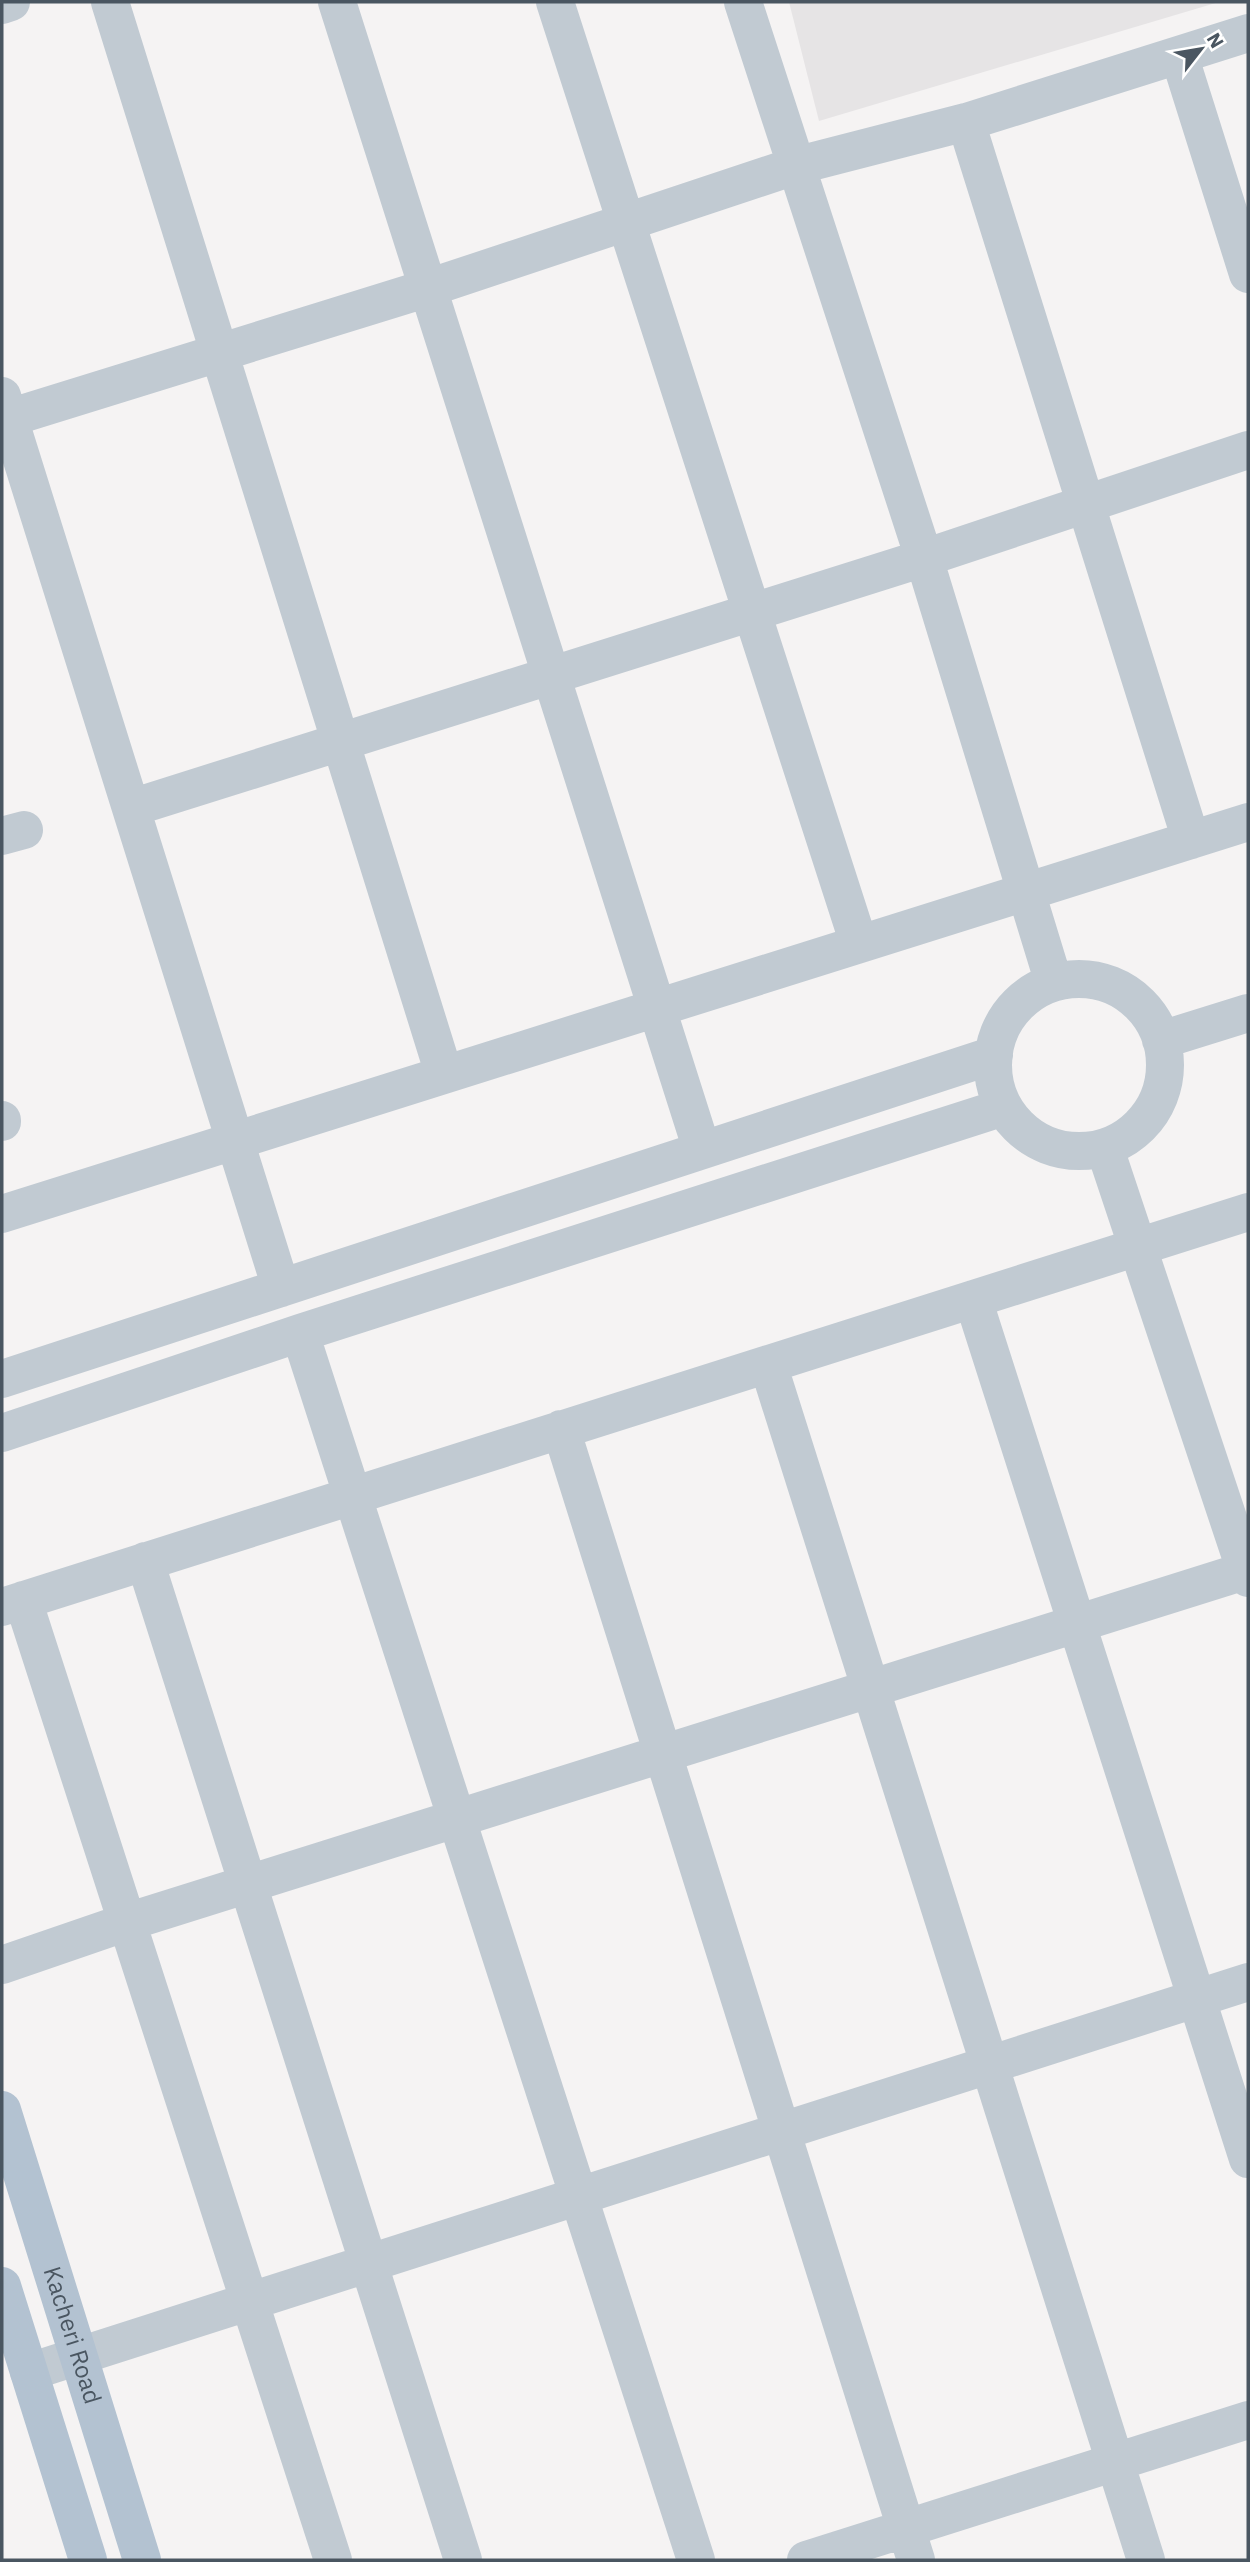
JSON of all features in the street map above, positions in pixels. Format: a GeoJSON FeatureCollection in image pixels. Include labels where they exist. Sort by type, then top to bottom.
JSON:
{"type":"FeatureCollection","features":[{"type":"Feature","properties":{"kind":"main road","name":"Kacheri Road"},"geometry":{"type":"LineString","coordinates":[[2,2110],[142,2560]]}},
{"type":"Feature","properties":{"kind":"main road"},"geometry":{"type":"LineString","coordinates":[[2,2286],[88,2560]]}},
{"type":"Feature","properties":{"kind":"street"},"geometry":{"type":"LineString","coordinates":[[2,5],[11,2]]}},
{"type":"Feature","properties":{"kind":"street"},"geometry":{"type":"LineString","coordinates":[[110,2],[444,1074]]}},
{"type":"Feature","properties":{"kind":"street"},"geometry":{"type":"LineString","coordinates":[[337,2],[702,1150]]}},
{"type":"Feature","properties":{"kind":"street"},"geometry":{"type":"LineString","coordinates":[[555,2],[859,944]]}},
{"type":"Feature","properties":{"kind":"street"},"geometry":{"type":"LineString","coordinates":[[743,2],[924,558],[1024,891],[1054,980]]}},
{"type":"Feature","properties":{"kind":"street"},"geometry":{"type":"LineString","coordinates":[[281,1288],[4,411],[219,352],[428,288],[795,166],[965,122],[1248,33]]}},
{"type":"Feature","properties":{"kind":"street"},"geometry":{"type":"LineString","coordinates":[[1179,55],[1248,274]]}},
{"type":"Feature","properties":{"kind":"street"},"geometry":{"type":"LineString","coordinates":[[965,122],[1191,839]]}},
{"type":"Feature","properties":{"kind":"street"},"geometry":{"type":"LineString","coordinates":[[131,808],[924,558],[1248,450]]}},
{"type":"Feature","properties":{"kind":"street"},"geometry":{"type":"LineString","coordinates":[[2,1214],[1248,822]]}},
{"type":"Feature","properties":{"kind":"street"},"geometry":{"type":"LineString","coordinates":[[1080,978],[1106,983],[1131,996],[1150,1015],[1161,1040],[1166,1067],[1160,1096],[1144,1122],[1121,1141],[1104,1149],[1063,1151],[1035,1140],[1001,1108],[992,1065],[997,1038],[1009,1014],[1028,995],[1054,980],[1080,978]]}},
{"type":"Feature","properties":{"kind":"street"},"geometry":{"type":"LineString","coordinates":[[1161,1040],[1248,1013]]}},
{"type":"Feature","properties":{"kind":"street"},"geometry":{"type":"LineString","coordinates":[[2,1379],[994,1055]]}},
{"type":"Feature","properties":{"kind":"street"},"geometry":{"type":"LineString","coordinates":[[2,1433],[300,1333],[1001,1108]]}},
{"type":"Feature","properties":{"kind":"street"},"geometry":{"type":"LineString","coordinates":[[2,1965],[127,1922],[1247,1573],[1104,1149]]}},
{"type":"Feature","properties":{"kind":"street"},"geometry":{"type":"LineString","coordinates":[[333,2560],[127,1922],[12,1604],[1248,1212]]}},
{"type":"Feature","properties":{"kind":"street"},"geometry":{"type":"LineString","coordinates":[[973,1299],[1248,2160]]}},
{"type":"Feature","properties":{"kind":"street"},"geometry":{"type":"LineString","coordinates":[[300,1333],[696,2560]]}},
{"type":"Feature","properties":{"kind":"street"},"geometry":{"type":"LineString","coordinates":[[768,1364],[1146,2560]]}},
{"type":"Feature","properties":{"kind":"street"},"geometry":{"type":"LineString","coordinates":[[561,1429],[911,2544]]}},
{"type":"Feature","properties":{"kind":"street"},"geometry":{"type":"LineString","coordinates":[[145,1561],[463,2560]]}},
{"type":"Feature","properties":{"kind":"street"},"geometry":{"type":"LineString","coordinates":[[29,2372],[1248,1982]]}},
{"type":"Feature","properties":{"kind":"street"},"geometry":{"type":"LineString","coordinates":[[806,2560],[911,2544],[1115,2462],[1248,2420]]}},
{"type":"Feature","properties":{"kind":"shaded area"},"geometry":{"type":"Polygon","coordinates":[[[789,2],[1219,2],[819,121],[789,2]]]}}]}
